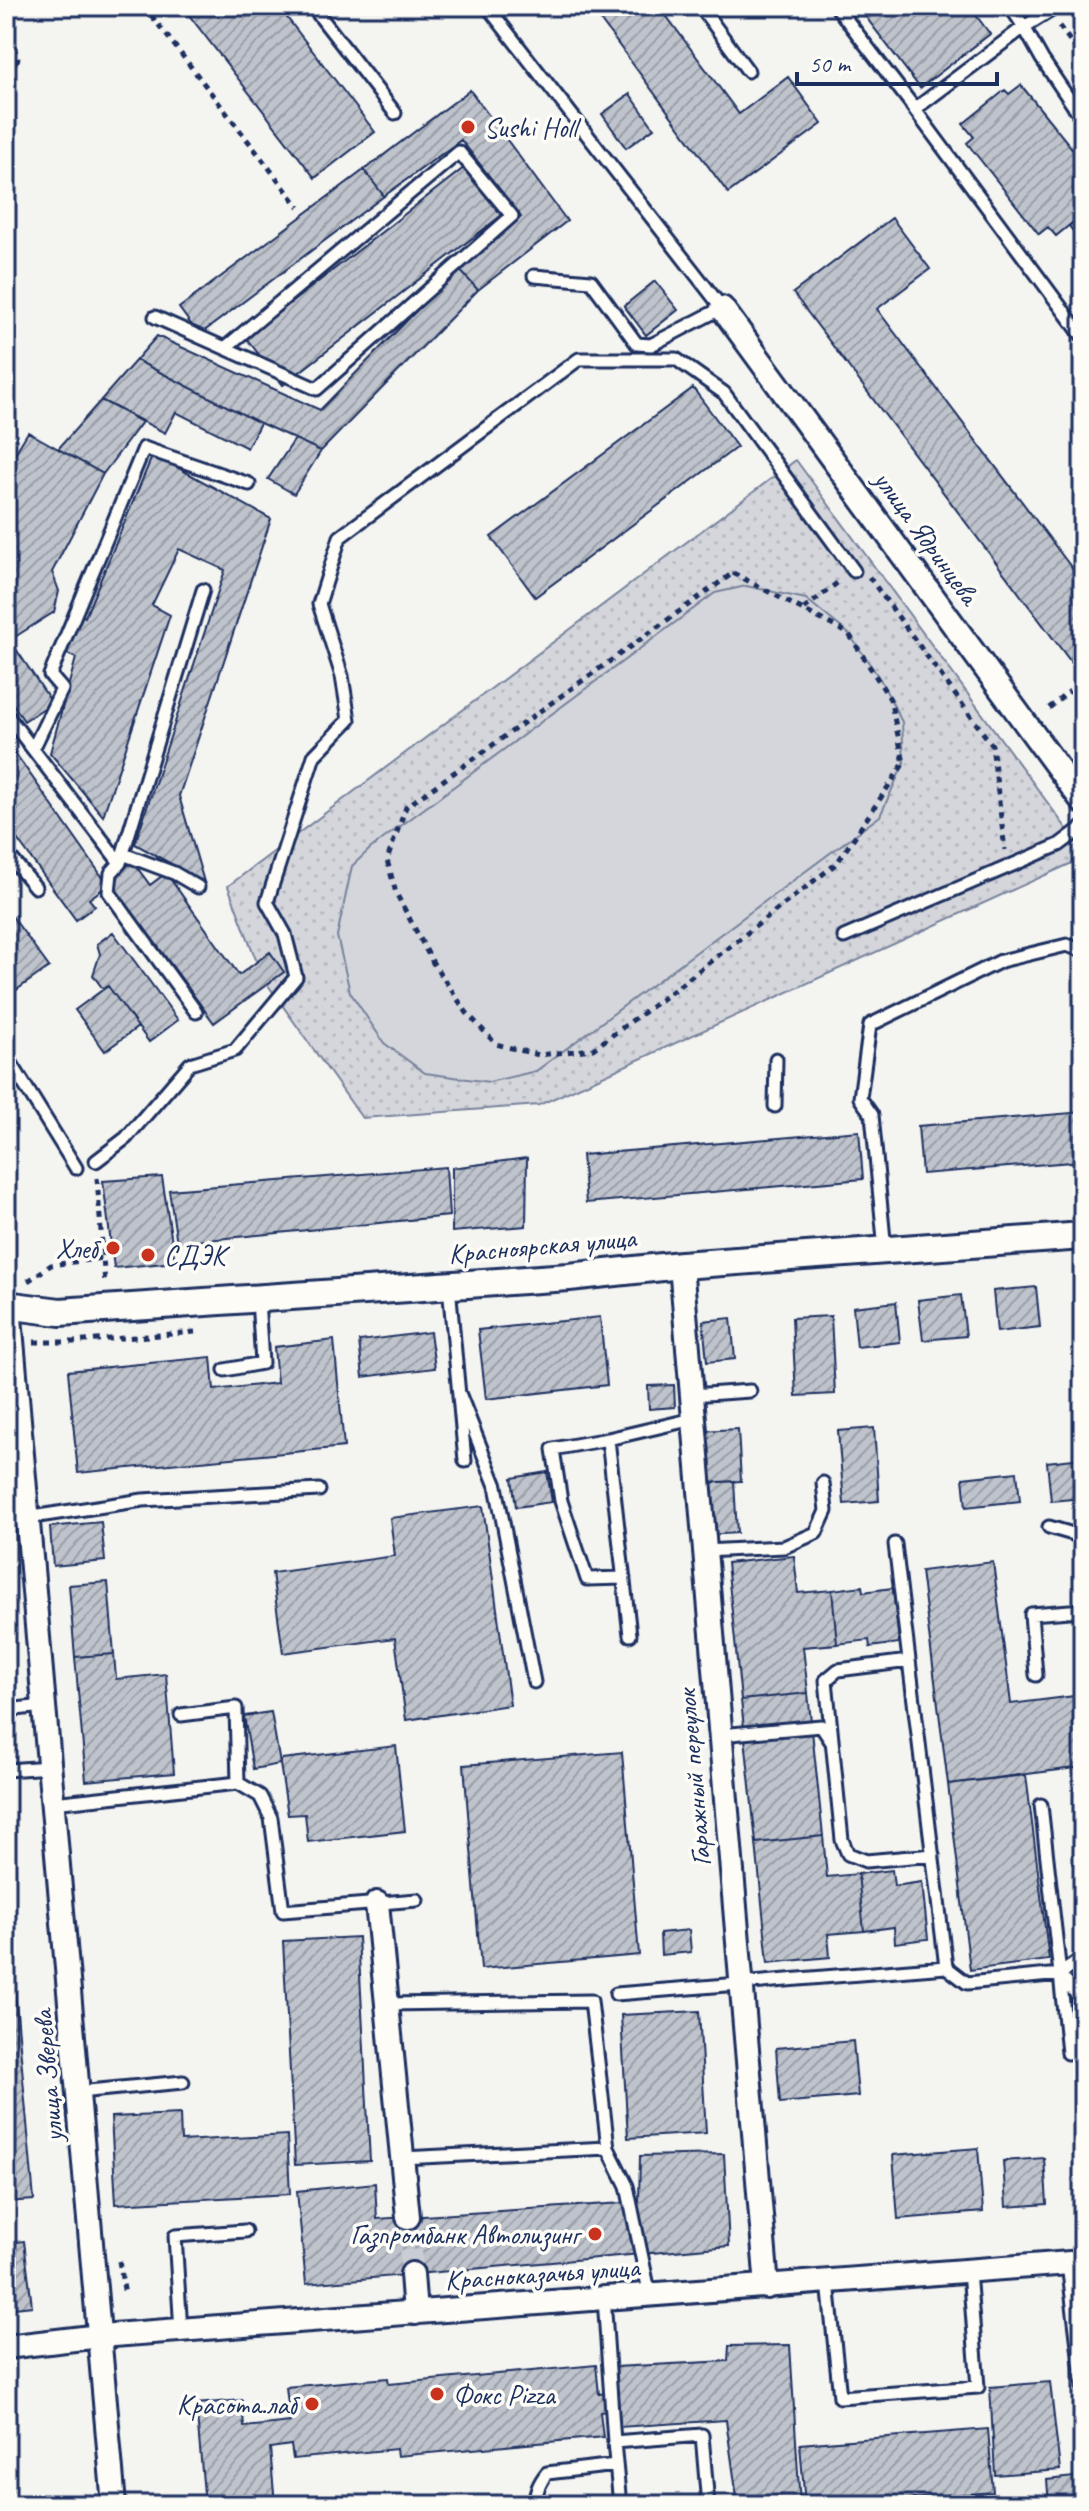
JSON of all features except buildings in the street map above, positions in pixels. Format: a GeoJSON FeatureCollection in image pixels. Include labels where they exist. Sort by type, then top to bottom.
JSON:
{"type":"FeatureCollection","features":[{"type":"Feature","properties":{"kind":"street","name":"улица Ядринцева"},"geometry":{"type":"LineString","coordinates":[[722,308],[1083,802]]}},
{"type":"Feature","properties":{"kind":"street","name":"Красноярская улица"},"geometry":{"type":"LineString","coordinates":[[7,1306],[60,1312],[569,1277],[681,1265],[1083,1236]]}},
{"type":"Feature","properties":{"kind":"street","name":"Гаражный переулок"},"geometry":{"type":"LineString","coordinates":[[681,1265],[767,2287]]}},
{"type":"Feature","properties":{"kind":"street","name":"улица Зверева"},"geometry":{"type":"LineString","coordinates":[[7,1306],[17,1520],[44,1706],[114,2505]]}},
{"type":"Feature","properties":{"kind":"street"},"geometry":{"type":"LineString","coordinates":[[377,1903],[408,2217]]}},
{"type":"Feature","properties":{"kind":"street","name":"Красноказачья улица"},"geometry":{"type":"LineString","coordinates":[[6,2347],[100,2336],[1076,2263]]}},
{"type":"Feature","properties":{"kind":"street"},"geometry":{"type":"LineString","coordinates":[[412,2274],[415,2313]]}},
{"type":"Feature","properties":{"kind":"lane"},"geometry":{"type":"LineString","coordinates":[[312,6],[395,113]]}},
{"type":"Feature","properties":{"kind":"lane"},"geometry":{"type":"LineString","coordinates":[[487,6],[722,308],[651,345],[637,344],[591,281],[534,276]]}},
{"type":"Feature","properties":{"kind":"lane"},"geometry":{"type":"LineString","coordinates":[[700,6],[748,71]]}},
{"type":"Feature","properties":{"kind":"lane"},"geometry":{"type":"LineString","coordinates":[[836,6],[1083,337]]}},
{"type":"Feature","properties":{"kind":"lane"},"geometry":{"type":"LineString","coordinates":[[1010,6],[1083,120]]}},
{"type":"Feature","properties":{"kind":"lane"},"geometry":{"type":"LineString","coordinates":[[907,99],[915,109],[1024,27],[1053,9]]}},
{"type":"Feature","properties":{"kind":"lane"},"geometry":{"type":"LineString","coordinates":[[155,317],[317,389],[512,216],[459,152],[225,348]]}},
{"type":"Feature","properties":{"kind":"lane"},"geometry":{"type":"LineString","coordinates":[[99,1159],[126,1138],[190,1064],[235,1050],[296,977],[285,934],[267,902],[314,756],[349,720],[342,676],[319,604],[340,537],[579,359],[676,359],[724,393],[854,571]]}},
{"type":"Feature","properties":{"kind":"lane"},"geometry":{"type":"LineString","coordinates":[[33,749],[62,689],[50,675],[144,448],[249,484]]}},
{"type":"Feature","properties":{"kind":"lane"},"geometry":{"type":"LineString","coordinates":[[196,1012],[109,892],[111,873],[122,859],[203,590]]}},
{"type":"Feature","properties":{"kind":"lane"},"geometry":{"type":"LineString","coordinates":[[6,714],[122,859],[174,873],[198,887]]}},
{"type":"Feature","properties":{"kind":"lane"},"geometry":{"type":"LineString","coordinates":[[844,937],[1059,845],[1083,827]]}},
{"type":"Feature","properties":{"kind":"lane"},"geometry":{"type":"LineString","coordinates":[[6,852],[35,887]]}},
{"type":"Feature","properties":{"kind":"lane"},"geometry":{"type":"LineString","coordinates":[[885,1250],[872,1115],[860,1098],[870,1025],[1001,961],[1067,945],[1083,951]]}},
{"type":"Feature","properties":{"kind":"lane"},"geometry":{"type":"LineString","coordinates":[[6,1055],[76,1168]]}},
{"type":"Feature","properties":{"kind":"lane"},"geometry":{"type":"LineString","coordinates":[[775,1106],[776,1059]]}},
{"type":"Feature","properties":{"kind":"lane"},"geometry":{"type":"LineString","coordinates":[[449,1285],[465,1461]]}},
{"type":"Feature","properties":{"kind":"lane"},"geometry":{"type":"LineString","coordinates":[[225,1370],[262,1363],[258,1298]]}},
{"type":"Feature","properties":{"kind":"lane"},"geometry":{"type":"LineString","coordinates":[[692,1395],[750,1391]]}},
{"type":"Feature","properties":{"kind":"lane"},"geometry":{"type":"LineString","coordinates":[[459,1393],[496,1486],[534,1682]]}},
{"type":"Feature","properties":{"kind":"lane"},"geometry":{"type":"LineString","coordinates":[[624,1578],[587,1579],[561,1501],[553,1449],[693,1419]]}},
{"type":"Feature","properties":{"kind":"lane"},"geometry":{"type":"LineString","coordinates":[[608,1439],[630,1635]]}},
{"type":"Feature","properties":{"kind":"lane"},"geometry":{"type":"LineString","coordinates":[[705,1551],[784,1547],[816,1533],[826,1511],[823,1483]]}},
{"type":"Feature","properties":{"kind":"lane"},"geometry":{"type":"LineString","coordinates":[[17,1520],[143,1500],[319,1490]]}},
{"type":"Feature","properties":{"kind":"lane"},"geometry":{"type":"LineString","coordinates":[[1049,1527],[1083,1537]]}},
{"type":"Feature","properties":{"kind":"lane"},"geometry":{"type":"LineString","coordinates":[[895,1544],[946,1967]]}},
{"type":"Feature","properties":{"kind":"lane"},"geometry":{"type":"LineString","coordinates":[[1036,1675],[1031,1614],[1083,1610]]}},
{"type":"Feature","properties":{"kind":"lane"},"geometry":{"type":"LineString","coordinates":[[909,1661],[838,1670],[826,1680],[842,1840],[848,1854],[866,1861],[933,1855]]}},
{"type":"Feature","properties":{"kind":"lane"},"geometry":{"type":"LineString","coordinates":[[6,1710],[44,1706]]}},
{"type":"Feature","properties":{"kind":"lane"},"geometry":{"type":"LineString","coordinates":[[181,1715],[236,1708],[238,1783]]}},
{"type":"Feature","properties":{"kind":"lane"},"geometry":{"type":"LineString","coordinates":[[720,1735],[821,1726],[832,1743]]}},
{"type":"Feature","properties":{"kind":"lane"},"geometry":{"type":"LineString","coordinates":[[6,1770],[50,1767]]}},
{"type":"Feature","properties":{"kind":"lane"},"geometry":{"type":"LineString","coordinates":[[53,1803],[238,1783],[260,1796],[271,1818],[283,1911],[417,1900]]}},
{"type":"Feature","properties":{"kind":"lane"},"geometry":{"type":"LineString","coordinates":[[1041,1805],[1068,2053]]}},
{"type":"Feature","properties":{"kind":"lane"},"geometry":{"type":"LineString","coordinates":[[616,1994],[946,1967],[967,1983],[1060,1974],[1083,1958]]}},
{"type":"Feature","properties":{"kind":"lane"},"geometry":{"type":"LineString","coordinates":[[1060,1974],[1083,2002]]}},
{"type":"Feature","properties":{"kind":"lane"},"geometry":{"type":"LineString","coordinates":[[387,2004],[591,2001],[608,2148],[627,2186],[650,2296]]}},
{"type":"Feature","properties":{"kind":"lane"},"geometry":{"type":"LineString","coordinates":[[78,2092],[183,2082]]}},
{"type":"Feature","properties":{"kind":"lane"},"geometry":{"type":"LineString","coordinates":[[402,2158],[608,2148]]}},
{"type":"Feature","properties":{"kind":"lane"},"geometry":{"type":"LineString","coordinates":[[181,2331],[175,2236],[245,2231]]}},
{"type":"Feature","properties":{"kind":"lane"},"geometry":{"type":"LineString","coordinates":[[1076,2263],[1083,2387]]}},
{"type":"Feature","properties":{"kind":"lane"},"geometry":{"type":"LineString","coordinates":[[828,2282],[840,2397],[978,2387],[969,2271]]}},
{"type":"Feature","properties":{"kind":"lane"},"geometry":{"type":"LineString","coordinates":[[604,2298],[620,2505]]}},
{"type":"Feature","properties":{"kind":"lane"},"geometry":{"type":"LineString","coordinates":[[614,2442],[702,2435],[708,2505]]}},
{"type":"Feature","properties":{"kind":"lane"},"geometry":{"type":"LineString","coordinates":[[536,2505],[539,2483],[547,2473],[616,2465]]}},
{"type":"Feature","properties":{"kind":"path"},"geometry":{"type":"LineString","coordinates":[[144,6],[299,207]]}},
{"type":"Feature","properties":{"kind":"path"},"geometry":{"type":"LineString","coordinates":[[1053,9],[1083,58]]}},
{"type":"Feature","properties":{"kind":"path"},"geometry":{"type":"LineString","coordinates":[[6,24],[18,59],[6,78]]}},
{"type":"Feature","properties":{"kind":"path"},"geometry":{"type":"LineString","coordinates":[[804,609],[854,571],[867,574],[992,745],[1007,868]]}},
{"type":"Feature","properties":{"kind":"path"},"geometry":{"type":"LineString","coordinates":[[733,573],[804,609],[849,634],[890,699],[904,763],[837,863],[593,1049],[539,1055],[496,1044],[467,1013],[433,963],[396,893],[387,860],[406,807],[733,573]]}},
{"type":"Feature","properties":{"kind":"path"},"geometry":{"type":"LineString","coordinates":[[1049,708],[1070,691]]}},
{"type":"Feature","properties":{"kind":"path"},"geometry":{"type":"LineString","coordinates":[[99,1159],[96,1179],[106,1293]]}},
{"type":"Feature","properties":{"kind":"path"},"geometry":{"type":"LineString","coordinates":[[26,1282],[51,1265],[103,1258]]}},
{"type":"Feature","properties":{"kind":"shaded area"},"geometry":{"type":"Polygon","coordinates":[[[796,460],[1083,851],[1083,858],[539,1105],[362,1118],[263,978],[228,886],[796,460]]]}},
{"type":"Feature","properties":{"kind":"shaded area"},"geometry":{"type":"Polygon","coordinates":[[[746,586],[806,599],[849,634],[880,679],[902,722],[904,763],[880,816],[536,1071],[489,1082],[425,1073],[384,1043],[350,992],[337,936],[352,866],[371,848],[715,593],[746,586]]]}},
{"type":"Feature","properties":{"kind":"tunnel"},"geometry":{"type":"LineString","coordinates":[[408,2217],[412,2274]]}},
{"type":"Feature","properties":{"kind":"place","name":"Sushi Holl"},"geometry":{"type":"Point","coordinates":[468,127]}},
{"type":"Feature","properties":{"kind":"place","name":"Хлеб"},"geometry":{"type":"Point","coordinates":[113,1248]}},
{"type":"Feature","properties":{"kind":"place","name":"СДЭК"},"geometry":{"type":"Point","coordinates":[148,1255]}},
{"type":"Feature","properties":{"kind":"place","name":"Газпромбанк Автолизинг"},"geometry":{"type":"Point","coordinates":[595,2234]}},
{"type":"Feature","properties":{"kind":"place","name":"Фокс Pizza"},"geometry":{"type":"Point","coordinates":[437,2394]}},
{"type":"Feature","properties":{"kind":"place","name":"Красота.лаб"},"geometry":{"type":"Point","coordinates":[312,2404]}}]}
